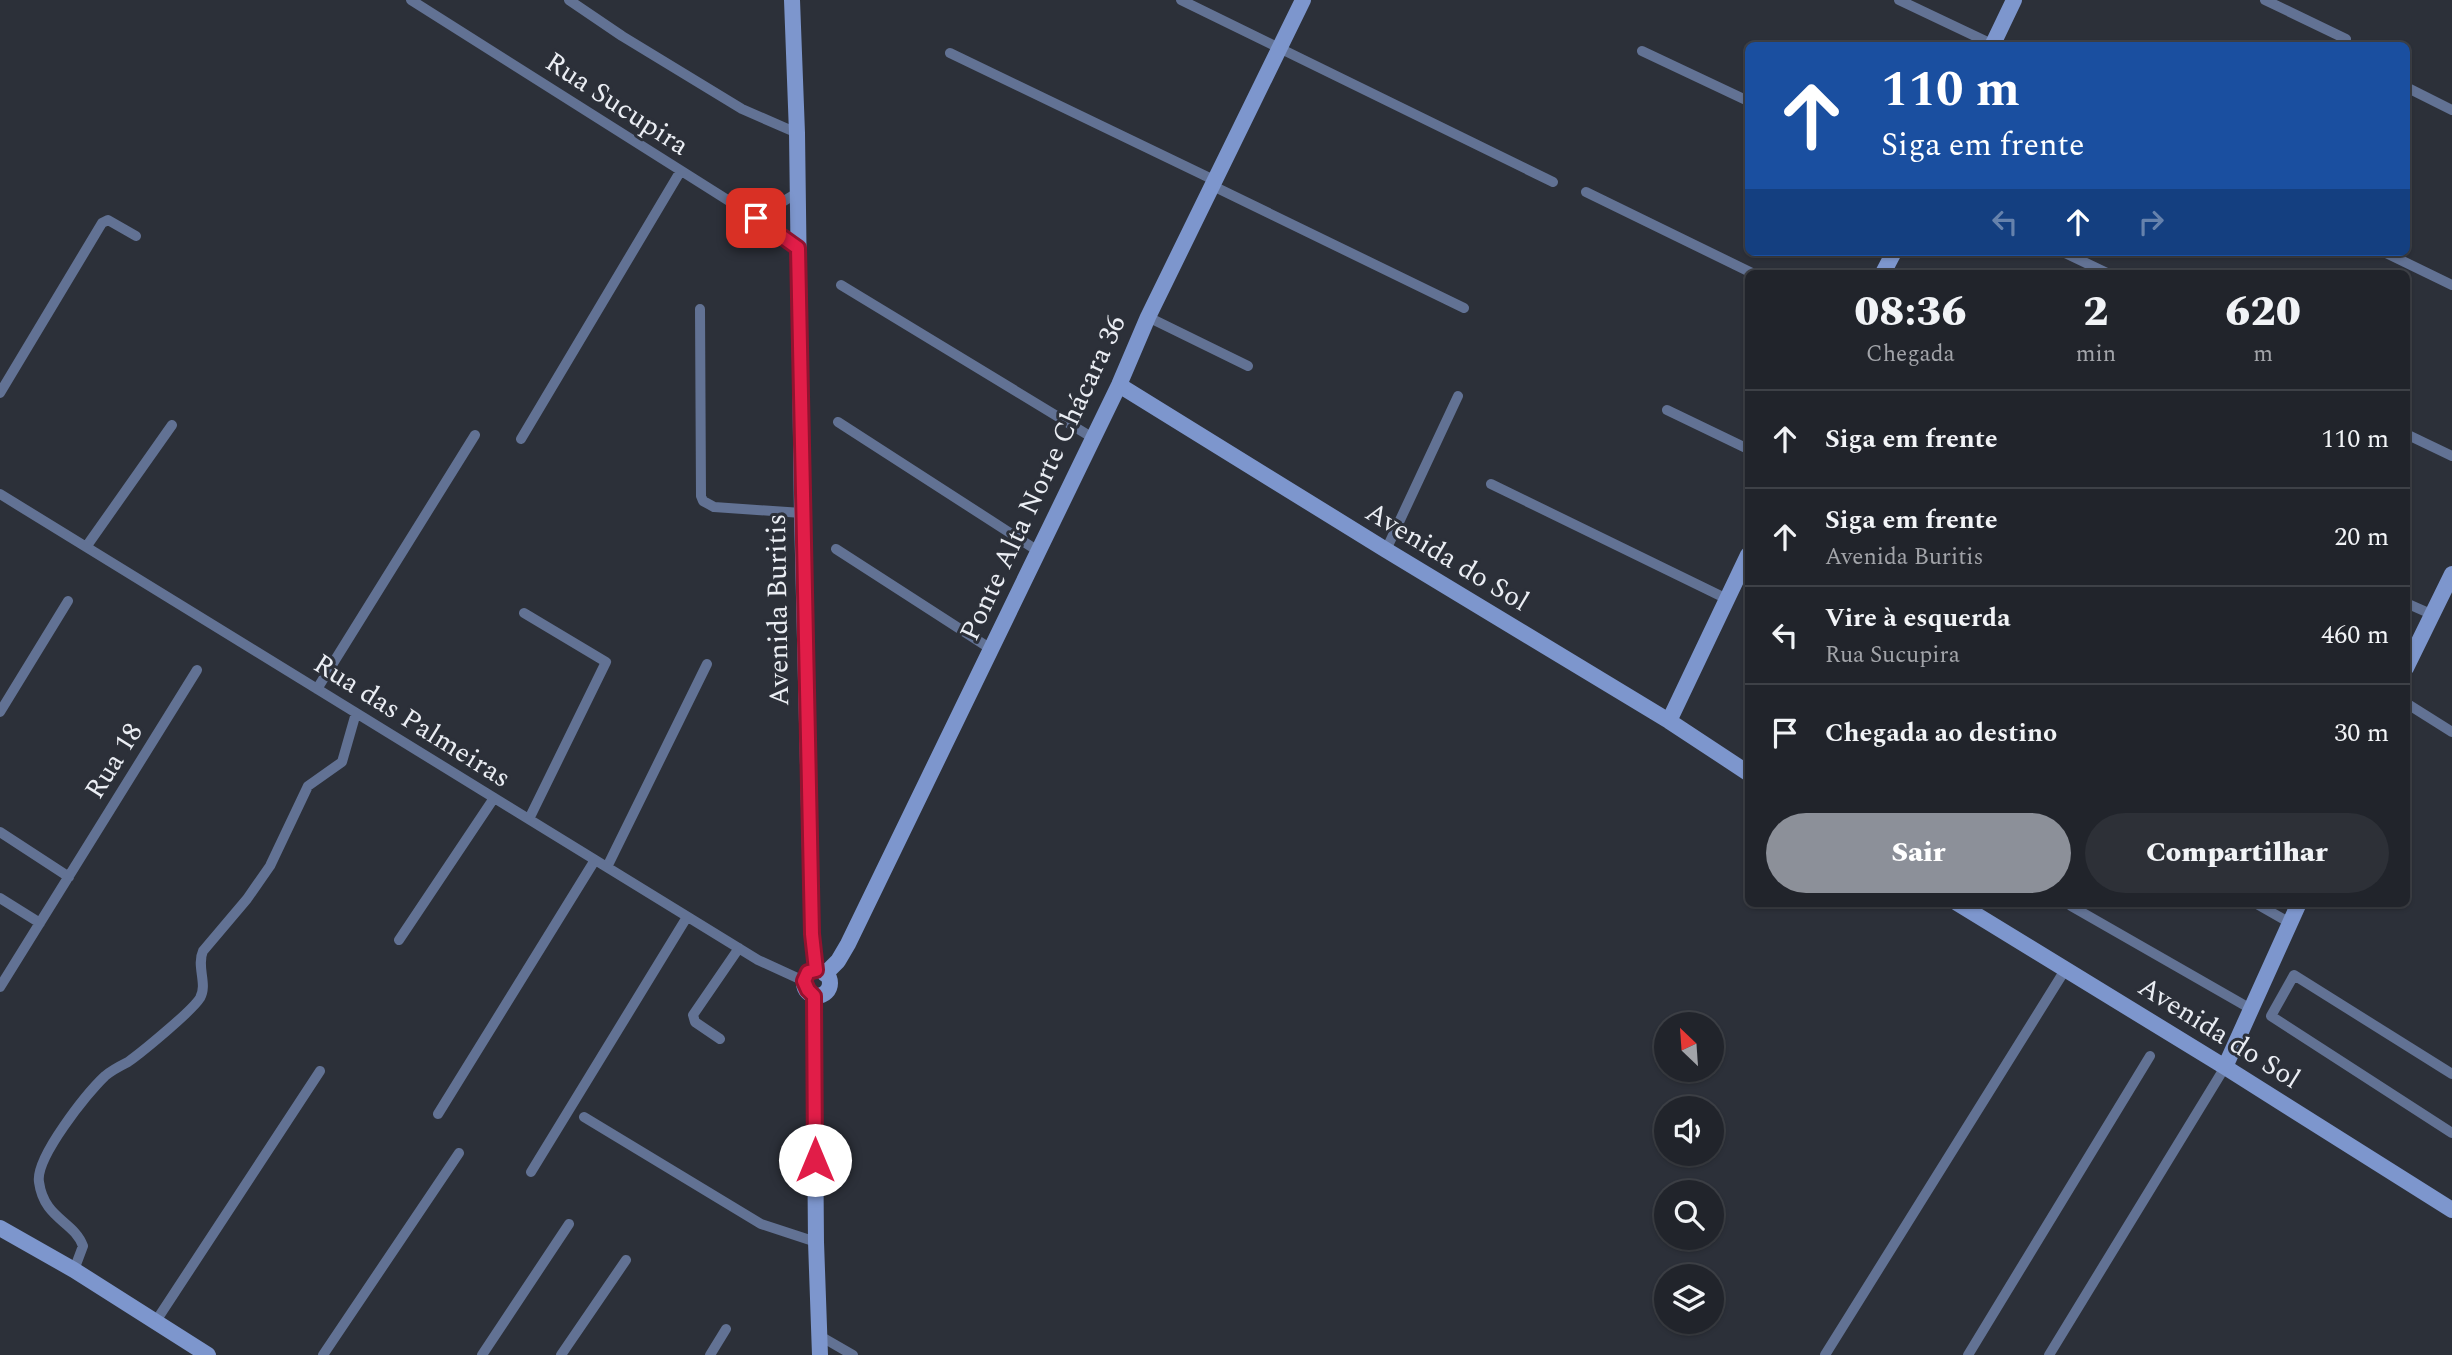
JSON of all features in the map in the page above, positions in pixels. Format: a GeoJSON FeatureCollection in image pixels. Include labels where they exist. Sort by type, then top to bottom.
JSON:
{"type":"FeatureCollection","features":[{"type":"Feature","properties":{"kind":"street","name":"Rua Sucupira"},"geometry":{"type":"LineString","coordinates":[[411,0],[756,218],[798,248]]}},
{"type":"Feature","properties":{"kind":"street"},"geometry":{"type":"LineString","coordinates":[[569,0],[622,36],[742,109],[797,133]]}},
{"type":"Feature","properties":{"kind":"street","name":"Avenida Buritis"},"geometry":{"type":"LineString","coordinates":[[792,0],[797,133],[802,513],[815,975]]}},
{"type":"Feature","properties":{"kind":"street"},"geometry":{"type":"LineString","coordinates":[[1181,0],[1553,182]]}},
{"type":"Feature","properties":{"kind":"street","name":"Ponte Alta Norte Chácara 36"},"geometry":{"type":"LineString","coordinates":[[815,975],[838,961],[848,944],[1303,0]]}},
{"type":"Feature","properties":{"kind":"street"},"geometry":{"type":"LineString","coordinates":[[1899,0],[1988,42]]}},
{"type":"Feature","properties":{"kind":"street"},"geometry":{"type":"LineString","coordinates":[[1995,42],[2014,0]]}},
{"type":"Feature","properties":{"kind":"street"},"geometry":{"type":"LineString","coordinates":[[2264,0],[2346,39]]}},
{"type":"Feature","properties":{"kind":"street"},"geometry":{"type":"LineString","coordinates":[[1642,51],[1745,100]]}},
{"type":"Feature","properties":{"kind":"street"},"geometry":{"type":"LineString","coordinates":[[950,52],[1464,308]]}},
{"type":"Feature","properties":{"kind":"street"},"geometry":{"type":"LineString","coordinates":[[2410,89],[2452,110]]}},
{"type":"Feature","properties":{"kind":"street"},"geometry":{"type":"LineString","coordinates":[[521,439],[680,172]]}},
{"type":"Feature","properties":{"kind":"street"},"geometry":{"type":"LineString","coordinates":[[1586,192],[1746,270]]}},
{"type":"Feature","properties":{"kind":"street"},"geometry":{"type":"LineString","coordinates":[[756,218],[797,193]]}},
{"type":"Feature","properties":{"kind":"street"},"geometry":{"type":"LineString","coordinates":[[0,393],[102,223],[108,220],[136,236]]}},
{"type":"Feature","properties":{"kind":"street"},"geometry":{"type":"LineString","coordinates":[[2071,256],[2100,270]]}},
{"type":"Feature","properties":{"kind":"street"},"geometry":{"type":"LineString","coordinates":[[2392,256],[2452,285]]}},
{"type":"Feature","properties":{"kind":"street"},"geometry":{"type":"LineString","coordinates":[[841,285],[1093,438]]}},
{"type":"Feature","properties":{"kind":"street"},"geometry":{"type":"LineString","coordinates":[[700,309],[703,501],[714,507],[802,513]]}},
{"type":"Feature","properties":{"kind":"street"},"geometry":{"type":"LineString","coordinates":[[1148,317],[1248,366]]}},
{"type":"Feature","properties":{"kind":"street","name":"Avenida do Sol"},"geometry":{"type":"LineString","coordinates":[[1119,385],[1745,771]]}},
{"type":"Feature","properties":{"kind":"street"},"geometry":{"type":"LineString","coordinates":[[1385,550],[1458,396]]}},
{"type":"Feature","properties":{"kind":"street"},"geometry":{"type":"LineString","coordinates":[[1667,410],[1745,448]]}},
{"type":"Feature","properties":{"kind":"street"},"geometry":{"type":"LineString","coordinates":[[838,422],[1038,551]]}},
{"type":"Feature","properties":{"kind":"street"},"geometry":{"type":"LineString","coordinates":[[86,547],[172,425]]}},
{"type":"Feature","properties":{"kind":"street"},"geometry":{"type":"LineString","coordinates":[[317,690],[475,435]]}},
{"type":"Feature","properties":{"kind":"street"},"geometry":{"type":"LineString","coordinates":[[2410,436],[2452,456]]}},
{"type":"Feature","properties":{"kind":"street"},"geometry":{"type":"LineString","coordinates":[[1491,484],[1727,599]]}},
{"type":"Feature","properties":{"kind":"street","name":"Rua das Palmeiras"},"geometry":{"type":"LineString","coordinates":[[0,494],[758,960],[815,975]]}},
{"type":"Feature","properties":{"kind":"street"},"geometry":{"type":"LineString","coordinates":[[836,549],[991,649]]}},
{"type":"Feature","properties":{"kind":"street"},"geometry":{"type":"LineString","coordinates":[[1668,722],[1745,561]]}},
{"type":"Feature","properties":{"kind":"street"},"geometry":{"type":"LineString","coordinates":[[2410,659],[2431,614],[2446,600],[2452,574]]}},
{"type":"Feature","properties":{"kind":"street"},"geometry":{"type":"LineString","coordinates":[[0,712],[68,601]]}},
{"type":"Feature","properties":{"kind":"street"},"geometry":{"type":"LineString","coordinates":[[2410,605],[2431,614]]}},
{"type":"Feature","properties":{"kind":"street"},"geometry":{"type":"LineString","coordinates":[[524,613],[606,662],[529,819]]}},
{"type":"Feature","properties":{"kind":"street"},"geometry":{"type":"LineString","coordinates":[[607,867],[707,664]]}},
{"type":"Feature","properties":{"kind":"street","name":"Rua 18"},"geometry":{"type":"LineString","coordinates":[[0,987],[197,670]]}},
{"type":"Feature","properties":{"kind":"street"},"geometry":{"type":"LineString","coordinates":[[2410,706],[2452,732]]}},
{"type":"Feature","properties":{"kind":"street"},"geometry":{"type":"LineString","coordinates":[[74,1270],[83,1246],[78,1235],[48,1209],[42,1196],[38,1172],[46,1153],[102,1079],[136,1056],[200,998],[200,958],[203,951],[247,899],[270,866],[308,786],[342,762],[356,713]]}},
{"type":"Feature","properties":{"kind":"street"},"geometry":{"type":"LineString","coordinates":[[399,940],[494,798]]}},
{"type":"Feature","properties":{"kind":"street"},"geometry":{"type":"LineString","coordinates":[[0,832],[69,877]]}},
{"type":"Feature","properties":{"kind":"street"},"geometry":{"type":"LineString","coordinates":[[438,1114],[595,860]]}},
{"type":"Feature","properties":{"kind":"street"},"geometry":{"type":"LineString","coordinates":[[0,898],[40,923]]}},
{"type":"Feature","properties":{"kind":"street","name":"Avenida do Sol"},"geometry":{"type":"LineString","coordinates":[[1964,907],[2452,1210]]}},
{"type":"Feature","properties":{"kind":"street"},"geometry":{"type":"LineString","coordinates":[[2073,907],[2251,1009]]}},
{"type":"Feature","properties":{"kind":"street"},"geometry":{"type":"LineString","coordinates":[[2262,907],[2290,923]]}},
{"type":"Feature","properties":{"kind":"street"},"geometry":{"type":"LineString","coordinates":[[2049,1355],[2225,1067],[2297,907]]}},
{"type":"Feature","properties":{"kind":"street"},"geometry":{"type":"LineString","coordinates":[[531,1172],[687,917]]}},
{"type":"Feature","properties":{"kind":"street"},"geometry":{"type":"LineString","coordinates":[[720,1039],[695,1022],[693,1016],[738,948]]}},
{"type":"Feature","properties":{"kind":"street"},"geometry":{"type":"LineString","coordinates":[[1825,1355],[2066,970]]}},
{"type":"Feature","properties":{"kind":"street","name":"Ponte Alta Norte Chácara 36"},"geometry":{"type":"LineString","coordinates":[[815,975],[830,982],[829,990],[823,996],[814,996],[816,1242]]}},
{"type":"Feature","properties":{"kind":"street"},"geometry":{"type":"LineString","coordinates":[[2452,1074],[2294,975],[2271,1016],[2452,1133]]}},
{"type":"Feature","properties":{"kind":"street"},"geometry":{"type":"LineString","coordinates":[[2262,986],[2280,997]]}},
{"type":"Feature","properties":{"kind":"street"},"geometry":{"type":"LineString","coordinates":[[1968,1355],[2150,1056]]}},
{"type":"Feature","properties":{"kind":"street"},"geometry":{"type":"LineString","coordinates":[[156,1321],[320,1071]]}},
{"type":"Feature","properties":{"kind":"street"},"geometry":{"type":"LineString","coordinates":[[584,1116],[761,1224],[816,1242],[820,1355]]}},
{"type":"Feature","properties":{"kind":"street"},"geometry":{"type":"LineString","coordinates":[[323,1355],[459,1153]]}},
{"type":"Feature","properties":{"kind":"street"},"geometry":{"type":"LineString","coordinates":[[482,1355],[569,1224]]}},
{"type":"Feature","properties":{"kind":"street"},"geometry":{"type":"LineString","coordinates":[[0,1228],[74,1270],[208,1355]]}},
{"type":"Feature","properties":{"kind":"street"},"geometry":{"type":"LineString","coordinates":[[561,1355],[626,1260]]}},
{"type":"Feature","properties":{"kind":"street"},"geometry":{"type":"LineString","coordinates":[[709,1355],[726,1329]]}},
{"type":"Feature","properties":{"kind":"street"},"geometry":{"type":"LineString","coordinates":[[820,1336],[853,1355]]}},
{"type":"Feature","properties":{"kind":"route"},"geometry":{"type":"LineString","coordinates":[[756,218],[798,248],[812,934],[816,970],[808,972],[804,981],[814,996],[815,1160]]}}]}
